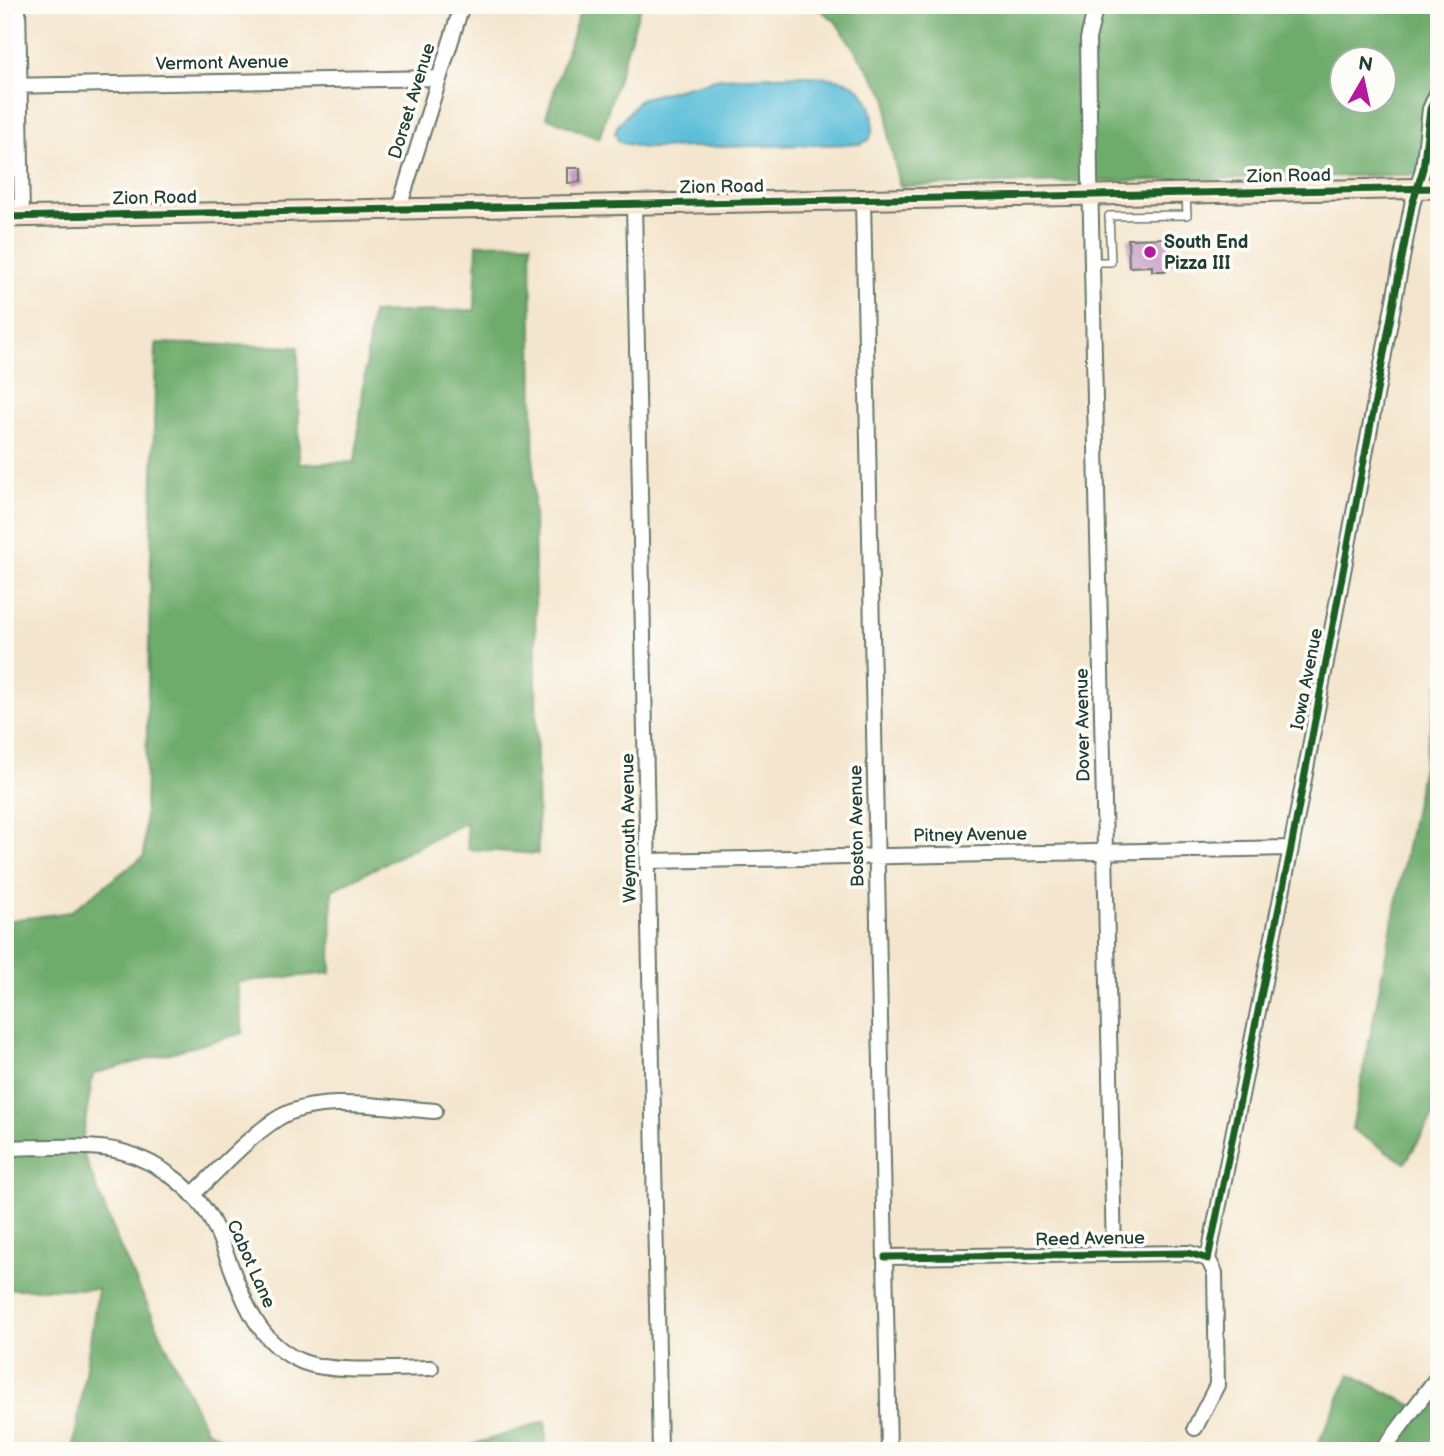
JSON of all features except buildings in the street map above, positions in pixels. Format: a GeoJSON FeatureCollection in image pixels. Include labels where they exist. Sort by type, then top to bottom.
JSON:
{"type":"FeatureCollection","features":[{"type":"Feature","properties":{"kind":"street"},"geometry":{"type":"LineString","coordinates":[[14,217],[12,86],[18,5]]}},
{"type":"Feature","properties":{"kind":"street","name":"Dorset Avenue"},"geometry":{"type":"LineString","coordinates":[[399,208],[462,5]]}},
{"type":"Feature","properties":{"kind":"street","name":"Dover Avenue"},"geometry":{"type":"LineString","coordinates":[[1096,5],[1088,39],[1090,195],[1114,1254]]}},
{"type":"Feature","properties":{"kind":"street","name":"Vermont Avenue"},"geometry":{"type":"LineString","coordinates":[[12,86],[439,78]]}},
{"type":"Feature","properties":{"kind":"street","name":"Iowa Avenue"},"geometry":{"type":"LineString","coordinates":[[1208,1259],[1291,848],[1407,233],[1423,169],[1430,109],[1439,89]]}},
{"type":"Feature","properties":{"kind":"street","name":"Zion Road"},"geometry":{"type":"LineString","coordinates":[[14,217],[1439,188]]}},
{"type":"Feature","properties":{"kind":"street","name":"Boston Avenue"},"geometry":{"type":"LineString","coordinates":[[863,200],[889,1451]]}},
{"type":"Feature","properties":{"kind":"street","name":"Weymouth Avenue"},"geometry":{"type":"LineString","coordinates":[[634,204],[660,1451]]}},
{"type":"Feature","properties":{"kind":"street","name":"Pitney Avenue"},"geometry":{"type":"LineString","coordinates":[[649,861],[1291,848]]}},
{"type":"Feature","properties":{"kind":"street"},"geometry":{"type":"LineString","coordinates":[[194,1194],[253,1139],[290,1112],[322,1104],[435,1111]]}},
{"type":"Feature","properties":{"kind":"street","name":"Cabot Lane"},"geometry":{"type":"LineString","coordinates":[[5,1147],[119,1151],[153,1164],[172,1176],[194,1194],[215,1226],[261,1331],[281,1350],[303,1362],[323,1367],[430,1368]]}},
{"type":"Feature","properties":{"kind":"street","name":"Reed Avenue"},"geometry":{"type":"LineString","coordinates":[[886,1257],[1189,1253],[1208,1259]]}},
{"type":"Feature","properties":{"kind":"street"},"geometry":{"type":"LineString","coordinates":[[1195,1428],[1217,1385],[1215,1273],[1208,1259]]}},
{"type":"Feature","properties":{"kind":"street"},"geometry":{"type":"LineString","coordinates":[[1382,1451],[1439,1375]]}},
{"type":"Feature","properties":{"kind":"lane"},"geometry":{"type":"LineString","coordinates":[[1092,262],[1111,262],[1110,216],[1187,215],[1186,193]]}},
{"type":"Feature","properties":{"kind":"lane"},"geometry":{"type":"LineString","coordinates":[[1117,195],[1117,216]]}},
{"type":"Feature","properties":{"kind":"green space"},"geometry":{"type":"Polygon","coordinates":[[[582,5],[641,5],[599,139],[546,117],[582,5]]]}},
{"type":"Feature","properties":{"kind":"green space"},"geometry":{"type":"Polygon","coordinates":[[[814,5],[1439,5],[1439,174],[900,186],[889,139],[887,97],[835,21],[814,5]]]}},
{"type":"Feature","properties":{"kind":"green space"},"geometry":{"type":"Polygon","coordinates":[[[531,243],[538,854],[468,849],[466,822],[332,890],[331,973],[237,982],[243,1033],[93,1074],[81,1148],[120,1247],[206,1430],[249,1451],[73,1451],[98,1289],[5,1289],[5,921],[70,912],[144,856],[156,343],[298,347],[299,464],[355,462],[372,313],[475,310],[477,244],[531,243]]]}},
{"type":"Feature","properties":{"kind":"green space"},"geometry":{"type":"Polygon","coordinates":[[[1439,684],[1439,1107],[1405,1163],[1352,1129],[1439,684]]]}},
{"type":"Feature","properties":{"kind":"green space"},"geometry":{"type":"Polygon","coordinates":[[[1350,1374],[1416,1407],[1439,1377],[1439,1451],[1315,1451],[1350,1374]]]}},
{"type":"Feature","properties":{"kind":"green space"},"geometry":{"type":"Polygon","coordinates":[[[546,1421],[546,1451],[453,1451],[546,1421]]]}},
{"type":"Feature","properties":{"kind":"water"},"geometry":{"type":"Polygon","coordinates":[[[802,75],[845,81],[860,91],[872,114],[869,140],[860,144],[643,148],[619,142],[615,133],[640,99],[720,78],[802,75]]]}},
{"type":"Feature","properties":{"kind":"cycle path"},"geometry":{"type":"LineString","coordinates":[[885,1257],[1189,1253],[1208,1259],[1291,848],[1412,205],[1423,169],[1430,109],[1439,89]]}},
{"type":"Feature","properties":{"kind":"cycle path"},"geometry":{"type":"LineString","coordinates":[[5,217],[1439,188]]}},
{"type":"Feature","properties":{"kind":"place","name":"South End Pizza III"},"geometry":{"type":"Point","coordinates":[1150,252]}}]}
